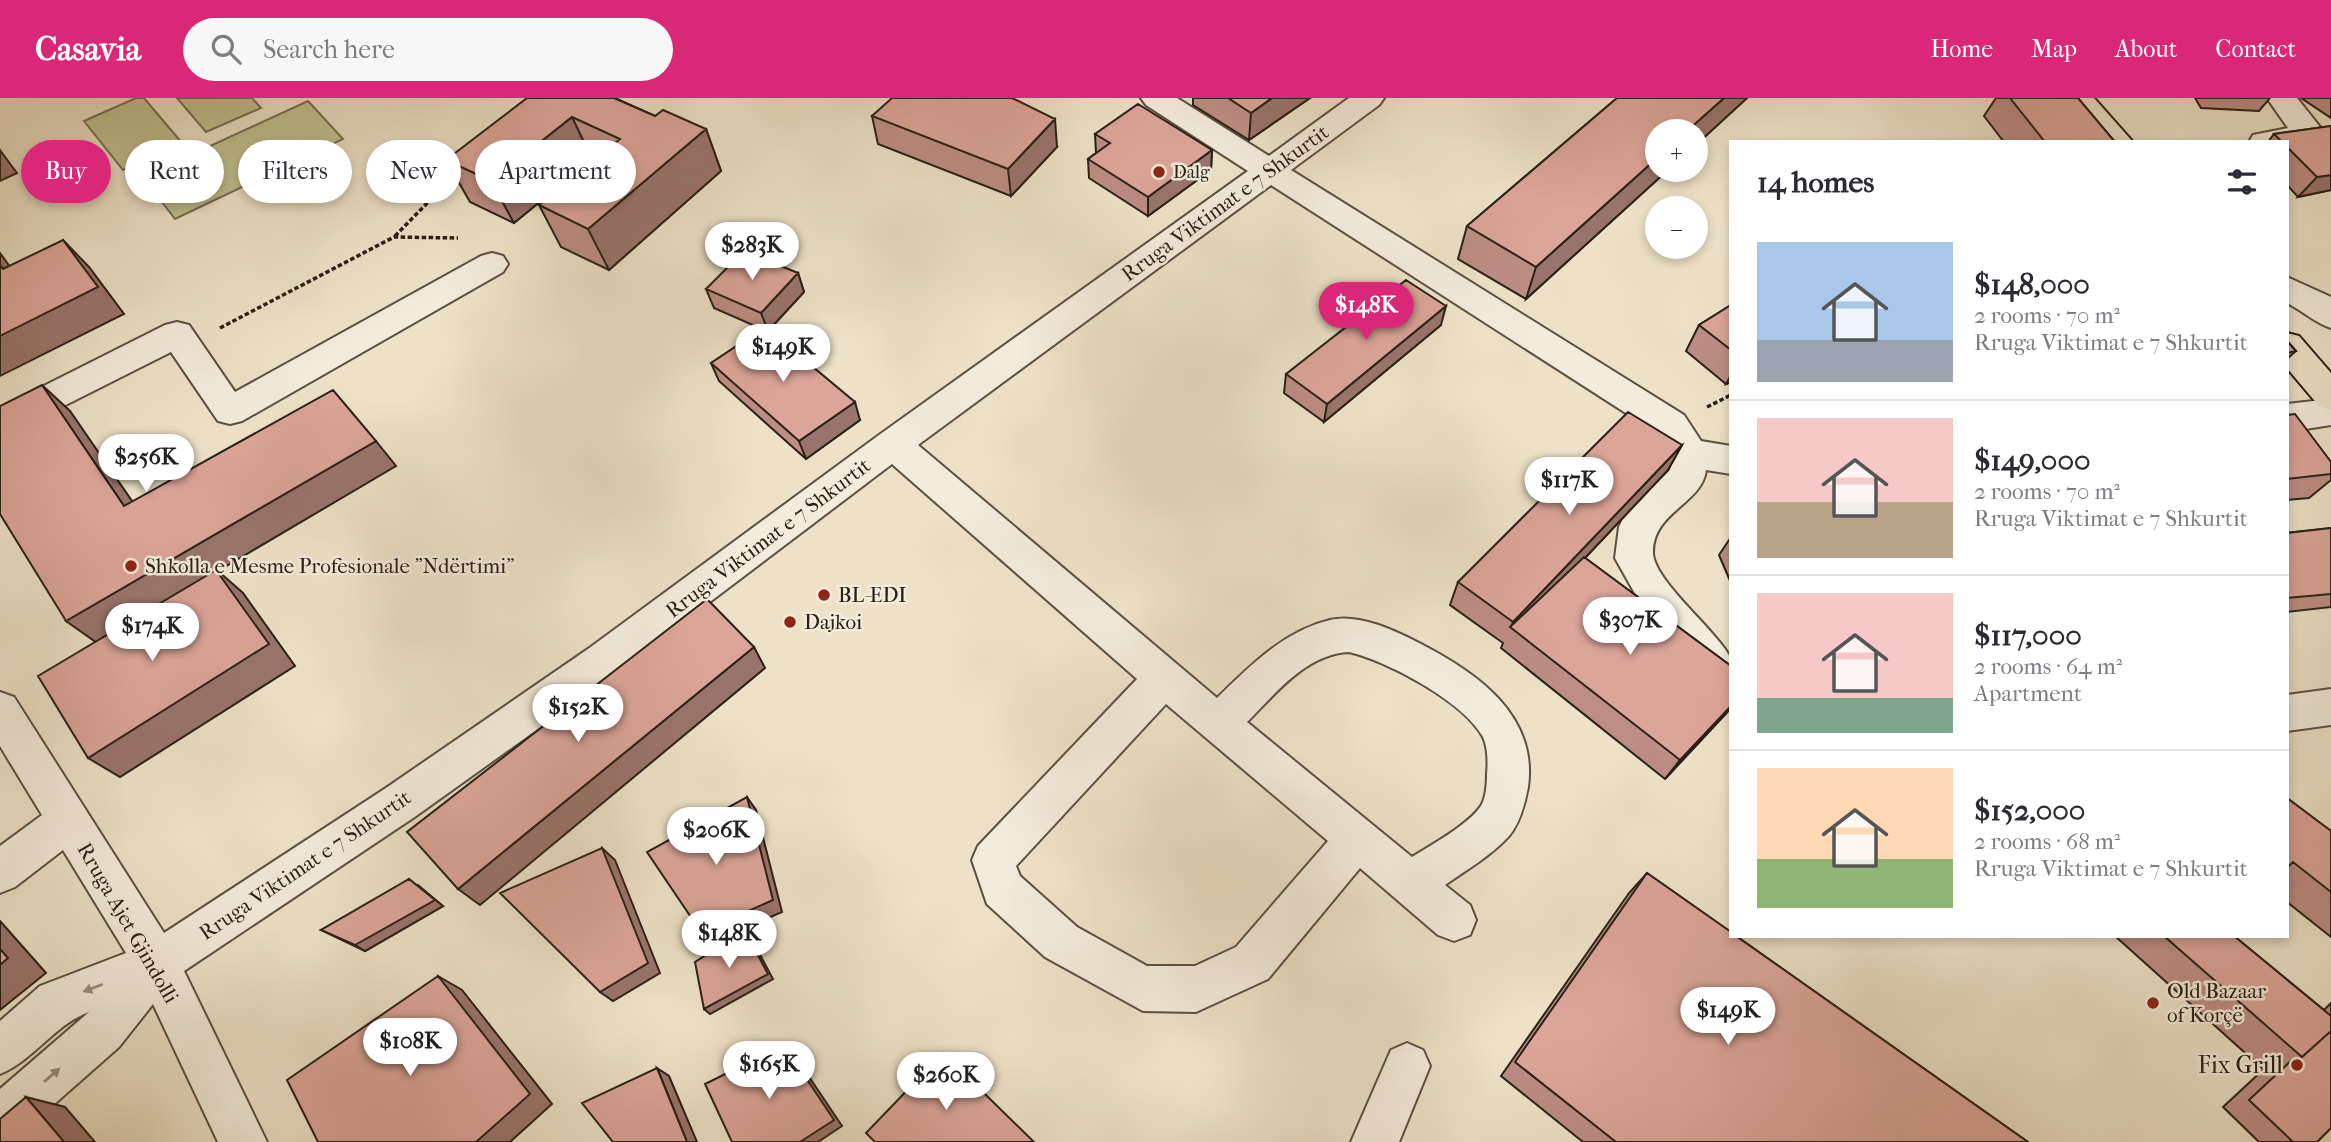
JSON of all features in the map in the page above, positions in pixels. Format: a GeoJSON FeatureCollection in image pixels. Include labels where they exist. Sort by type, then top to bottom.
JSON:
{"type":"FeatureCollection","features":[{"type":"Feature","properties":{"kind":"main road"},"geometry":{"type":"LineString","coordinates":[[2078,98],[2116,140]]}},
{"type":"Feature","properties":{"kind":"main road"},"geometry":{"type":"LineString","coordinates":[[2289,347],[2331,397]]}},
{"type":"Feature","properties":{"kind":"street"},"geometry":{"type":"LineString","coordinates":[[1156,98],[1672,425],[1690,453],[1687,476],[1637,527],[1634,558],[1655,595],[1729,686]]}},
{"type":"Feature","properties":{"kind":"street","name":"Rruga Viktimat e 7 Shkurtit"},"geometry":{"type":"LineString","coordinates":[[0,1051],[56,1002],[157,963],[401,802],[602,661],[892,445],[1370,98]]}},
{"type":"Feature","properties":{"kind":"street"},"geometry":{"type":"LineString","coordinates":[[2282,98],[2284,104],[2320,139]]}},
{"type":"Feature","properties":{"kind":"street"},"geometry":{"type":"LineString","coordinates":[[2289,141],[2320,139]]}},
{"type":"Feature","properties":{"kind":"street"},"geometry":{"type":"LineString","coordinates":[[0,424],[177,334],[230,411],[492,264]]}},
{"type":"Feature","properties":{"kind":"street"},"geometry":{"type":"LineString","coordinates":[[2289,290],[2318,304],[2331,316]]}},
{"type":"Feature","properties":{"kind":"street"},"geometry":{"type":"LineString","coordinates":[[2289,418],[2331,412]]}},
{"type":"Feature","properties":{"kind":"street"},"geometry":{"type":"LineString","coordinates":[[892,445],[927,471],[1164,678],[1454,919]]}},
{"type":"Feature","properties":{"kind":"street"},"geometry":{"type":"LineString","coordinates":[[1690,453],[1729,460]]}},
{"type":"Feature","properties":{"kind":"street"},"geometry":{"type":"LineString","coordinates":[[1218,723],[1299,649],[1334,635],[1357,635],[1403,653],[1456,684],[1499,726],[1510,762],[1498,817],[1465,846],[1410,883]]}},
{"type":"Feature","properties":{"kind":"street"},"geometry":{"type":"LineString","coordinates":[[1164,678],[993,859],[1002,889],[1061,942],[1143,988],[1196,989],[1252,963],[1357,839]]}},
{"type":"Feature","properties":{"kind":"street"},"geometry":{"type":"LineString","coordinates":[[2289,713],[2331,707]]}},
{"type":"Feature","properties":{"kind":"street","name":"Rruga Ajet Gjindolli"},"geometry":{"type":"LineString","coordinates":[[0,710],[157,963],[243,1142]]}},
{"type":"Feature","properties":{"kind":"street"},"geometry":{"type":"LineString","coordinates":[[0,872],[68,821]]}},
{"type":"Feature","properties":{"kind":"street","name":"Rruga Viktimat e 7 Shkurtit"},"geometry":{"type":"LineString","coordinates":[[0,1119],[103,1031],[157,963]]}},
{"type":"Feature","properties":{"kind":"street"},"geometry":{"type":"LineString","coordinates":[[1375,1142],[1406,1066]]}},
{"type":"Feature","properties":{"kind":"path"},"geometry":{"type":"LineString","coordinates":[[185,347],[394,237],[427,203]]}},
{"type":"Feature","properties":{"kind":"path"},"geometry":{"type":"LineString","coordinates":[[394,237],[469,238]]}},
{"type":"Feature","properties":{"kind":"green space"},"geometry":{"type":"Polygon","coordinates":[[[136,98],[144,98],[179,140],[125,140],[123,170],[111,155],[111,140],[99,140],[84,121],[136,98]]]}},
{"type":"Feature","properties":{"kind":"green space"},"geometry":{"type":"Polygon","coordinates":[[[177,98],[252,98],[261,108],[206,132],[177,98]]]}},
{"type":"Feature","properties":{"kind":"green space"},"geometry":{"type":"Polygon","coordinates":[[[308,101],[343,139],[238,140],[238,189],[224,196],[223,140],[308,101]]]}},
{"type":"Feature","properties":{"kind":"green space"},"geometry":{"type":"Polygon","coordinates":[[[163,203],[209,203],[175,219],[163,203]]]}},
{"type":"Feature","properties":{"kind":"building"},"geometry":{"type":"Polygon","coordinates":[[[527,98],[614,98],[655,116],[663,110],[706,129],[636,188],[636,140],[619,140],[572,117],[543,140],[475,140],[475,174],[461,167],[461,149],[527,98]]]}},
{"type":"Feature","properties":{"kind":"building"},"geometry":{"type":"Polygon","coordinates":[[[892,98],[1012,98],[1055,119],[1008,169],[872,116],[892,98]]]}},
{"type":"Feature","properties":{"kind":"building"},"geometry":{"type":"Polygon","coordinates":[[[1228,98],[1272,98],[1251,113],[1228,98]]]}},
{"type":"Feature","properties":{"kind":"building"},"geometry":{"type":"Polygon","coordinates":[[[1617,98],[1724,98],[1700,119],[1645,119],[1645,169],[1536,267],[1467,226],[1617,98]]]}},
{"type":"Feature","properties":{"kind":"building"},"geometry":{"type":"Polygon","coordinates":[[[2010,98],[2078,98],[2113,140],[2043,140],[2010,98]]]}},
{"type":"Feature","properties":{"kind":"building"},"geometry":{"type":"Polygon","coordinates":[[[1138,104],[1212,150],[1148,197],[1088,159],[1110,143],[1095,134],[1138,104]]]}},
{"type":"Feature","properties":{"kind":"building"},"geometry":{"type":"Polygon","coordinates":[[[2331,126],[2331,175],[2317,177],[2289,149],[2289,140],[2280,140],[2274,134],[2331,126]]]}},
{"type":"Feature","properties":{"kind":"building"},"geometry":{"type":"Polygon","coordinates":[[[541,203],[619,203],[588,229],[539,205],[541,203]]]}},
{"type":"Feature","properties":{"kind":"building"},"geometry":{"type":"Polygon","coordinates":[[[63,240],[98,287],[0,336],[0,265],[3,269],[63,240]]]}},
{"type":"Feature","properties":{"kind":"building"},"geometry":{"type":"Polygon","coordinates":[[[744,251],[798,273],[761,313],[706,289],[744,251]]]}},
{"type":"Feature","properties":{"kind":"building"},"geometry":{"type":"Polygon","coordinates":[[[1406,280],[1446,306],[1327,404],[1286,374],[1406,280]]]}},
{"type":"Feature","properties":{"kind":"building"},"geometry":{"type":"Polygon","coordinates":[[[1729,306],[1729,348],[1699,325],[1729,306]]]}},
{"type":"Feature","properties":{"kind":"building"},"geometry":{"type":"Polygon","coordinates":[[[765,327],[855,402],[799,441],[711,363],[765,327]]]}},
{"type":"Feature","properties":{"kind":"building"},"geometry":{"type":"Polygon","coordinates":[[[2289,343],[2296,351],[2289,353],[2289,343]]]}},
{"type":"Feature","properties":{"kind":"building"},"geometry":{"type":"Polygon","coordinates":[[[42,385],[124,506],[333,390],[376,441],[66,621],[0,514],[0,406],[42,385]]]}},
{"type":"Feature","properties":{"kind":"building"},"geometry":{"type":"Polygon","coordinates":[[[1628,412],[1682,445],[1513,622],[1458,582],[1628,412]]]}},
{"type":"Feature","properties":{"kind":"building"},"geometry":{"type":"Polygon","coordinates":[[[2295,414],[2331,462],[2331,474],[2289,479],[2289,415],[2295,414]]]}},
{"type":"Feature","properties":{"kind":"building"},"geometry":{"type":"Polygon","coordinates":[[[2331,528],[2331,594],[2289,598],[2289,533],[2331,528]]]}},
{"type":"Feature","properties":{"kind":"building"},"geometry":{"type":"Polygon","coordinates":[[[1584,557],[1729,665],[1729,708],[1680,760],[1510,627],[1584,557]]]}},
{"type":"Feature","properties":{"kind":"building"},"geometry":{"type":"Polygon","coordinates":[[[216,570],[269,644],[88,758],[38,676],[216,570]]]}},
{"type":"Feature","properties":{"kind":"building"},"geometry":{"type":"Polygon","coordinates":[[[707,599],[754,647],[458,889],[407,832],[707,599]]]}},
{"type":"Feature","properties":{"kind":"building"},"geometry":{"type":"Polygon","coordinates":[[[747,797],[773,900],[701,932],[647,852],[747,797]]]}},
{"type":"Feature","properties":{"kind":"building"},"geometry":{"type":"Polygon","coordinates":[[[2289,800],[2331,831],[2331,892],[2293,862],[2289,866],[2289,800]]]}},
{"type":"Feature","properties":{"kind":"building"},"geometry":{"type":"Polygon","coordinates":[[[602,848],[648,963],[600,992],[500,893],[602,848]]]}},
{"type":"Feature","properties":{"kind":"building"},"geometry":{"type":"Polygon","coordinates":[[[1647,873],[1729,931],[1729,938],[1739,938],[2028,1142],[1616,1142],[1515,1062],[1647,873]]]}},
{"type":"Feature","properties":{"kind":"building"},"geometry":{"type":"Polygon","coordinates":[[[409,879],[435,900],[355,945],[321,930],[409,879]]]}},
{"type":"Feature","properties":{"kind":"building"},"geometry":{"type":"Polygon","coordinates":[[[745,931],[768,974],[704,1009],[695,962],[745,931]]]}},
{"type":"Feature","properties":{"kind":"building"},"geometry":{"type":"Polygon","coordinates":[[[2166,938],[2236,938],[2331,1016],[2331,1031],[2302,1057],[2166,938]]]}},
{"type":"Feature","properties":{"kind":"building"},"geometry":{"type":"Polygon","coordinates":[[[0,949],[8,958],[0,965],[0,949]]]}},
{"type":"Feature","properties":{"kind":"building"},"geometry":{"type":"Polygon","coordinates":[[[438,976],[530,1094],[476,1142],[318,1142],[287,1080],[438,976]]]}},
{"type":"Feature","properties":{"kind":"building"},"geometry":{"type":"Polygon","coordinates":[[[2331,1031],[2331,1128],[2317,1142],[2293,1142],[2249,1100],[2292,1060],[2302,1057],[2331,1031]]]}},
{"type":"Feature","properties":{"kind":"building"},"geometry":{"type":"Polygon","coordinates":[[[784,1045],[834,1120],[800,1142],[732,1142],[705,1084],[784,1045]]]}},
{"type":"Feature","properties":{"kind":"building"},"geometry":{"type":"Polygon","coordinates":[[[943,1053],[1034,1142],[875,1142],[866,1133],[943,1053]]]}},
{"type":"Feature","properties":{"kind":"building"},"geometry":{"type":"Polygon","coordinates":[[[657,1068],[687,1142],[613,1142],[582,1103],[657,1068]]]}},
{"type":"Feature","properties":{"kind":"building"},"geometry":{"type":"Polygon","coordinates":[[[26,1097],[64,1142],[0,1142],[0,1119],[26,1097]]]}},
{"type":"Feature","properties":{"kind":"place","name":"Dalg"},"geometry":{"type":"Point","coordinates":[1159,172]}},
{"type":"Feature","properties":{"kind":"place","name":"Shkolla e Mesme Profesionale \"Ndërtimi\""},"geometry":{"type":"Point","coordinates":[131,566]}},
{"type":"Feature","properties":{"kind":"place","name":"BL-EDI"},"geometry":{"type":"Point","coordinates":[824,595]}},
{"type":"Feature","properties":{"kind":"place","name":"Dajkoi"},"geometry":{"type":"Point","coordinates":[790,622]}},
{"type":"Feature","properties":{"kind":"place","name":"Old Bazaar of Korçë"},"geometry":{"type":"Point","coordinates":[2153,1003]}},
{"type":"Feature","properties":{"kind":"place","name":"Fix Grill"},"geometry":{"type":"Point","coordinates":[2297,1065]}}]}
